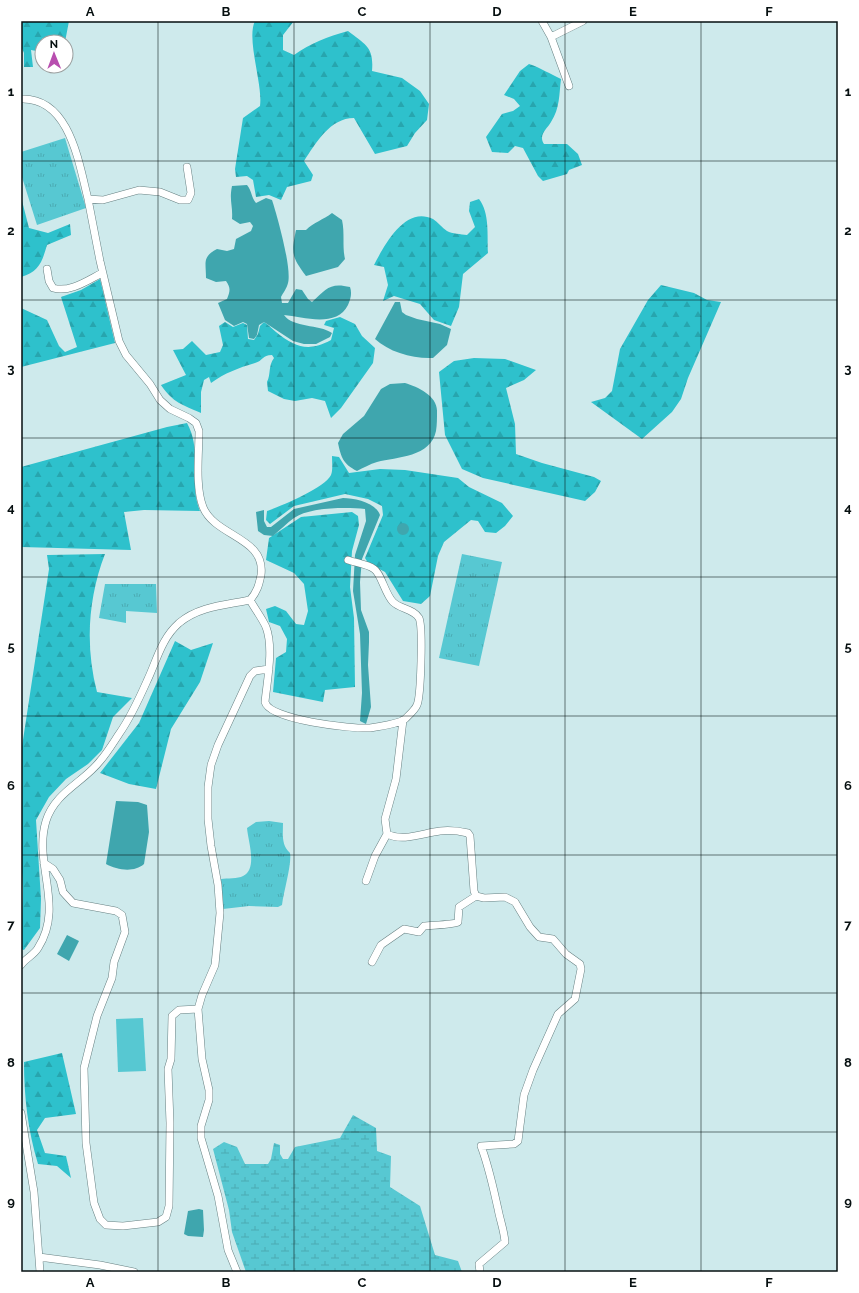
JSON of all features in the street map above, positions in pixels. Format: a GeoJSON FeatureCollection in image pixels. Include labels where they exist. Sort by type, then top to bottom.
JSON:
{"type":"FeatureCollection","features":[{"type":"Feature","properties":{"kind":"street"},"geometry":{"type":"LineString","coordinates":[[542,21],[551,37],[569,86]]}},
{"type":"Feature","properties":{"kind":"street"},"geometry":{"type":"LineString","coordinates":[[551,37],[583,21]]}},
{"type":"Feature","properties":{"kind":"street"},"geometry":{"type":"LineString","coordinates":[[21,99],[40,101],[53,112],[66,128],[77,151],[102,273],[119,341],[126,355],[150,384],[160,400],[196,423],[199,431],[200,493],[203,507],[217,526],[243,541],[256,552],[262,567],[259,586],[250,600],[210,608],[194,613],[180,623],[167,636],[132,714],[100,762],[75,782],[56,802],[46,821],[43,848],[50,907],[47,927],[38,950],[21,965]]}},
{"type":"Feature","properties":{"kind":"street"},"geometry":{"type":"LineString","coordinates":[[88,199],[103,200],[140,190],[160,192],[180,200],[188,200],[191,193],[187,167]]}},
{"type":"Feature","properties":{"kind":"street"},"geometry":{"type":"LineString","coordinates":[[47,269],[49,281],[54,288],[59,290],[66,289],[102,273]]}},
{"type":"Feature","properties":{"kind":"street"},"geometry":{"type":"LineString","coordinates":[[250,600],[265,626],[268,636],[269,669],[265,702],[266,707],[270,710],[308,722],[360,728],[381,726],[403,720],[417,705],[420,623],[418,616],[402,606],[395,604],[387,596],[375,569],[348,560]]}},
{"type":"Feature","properties":{"kind":"street"},"geometry":{"type":"LineString","coordinates":[[237,1272],[228,1250],[218,1196],[201,1138],[201,1126],[209,1100],[209,1090],[202,1059],[198,1009],[202,995],[216,965],[220,913],[218,885],[208,819],[208,787],[211,765],[250,676],[255,671],[269,669]]}},
{"type":"Feature","properties":{"kind":"street"},"geometry":{"type":"LineString","coordinates":[[366,881],[375,856],[387,834],[385,819],[396,779],[403,720]]}},
{"type":"Feature","properties":{"kind":"street"},"geometry":{"type":"LineString","coordinates":[[387,834],[393,837],[405,837],[440,831],[468,833],[470,836],[474,891],[476,896]]}},
{"type":"Feature","properties":{"kind":"street"},"geometry":{"type":"LineString","coordinates":[[44,863],[53,869],[60,880],[63,892],[73,903],[116,911],[122,915],[125,924],[124,932],[114,962],[112,978],[97,1016],[84,1068],[86,1142],[94,1203],[100,1219],[106,1224],[123,1226],[158,1222],[166,1217],[169,1206],[170,1123],[168,1068],[171,1058],[171,1019],[174,1013],[179,1010],[198,1009]]}},
{"type":"Feature","properties":{"kind":"street"},"geometry":{"type":"LineString","coordinates":[[372,962],[381,945],[404,929],[418,932],[424,926],[458,922],[460,907],[476,896],[484,898],[505,897],[515,902],[530,927],[539,937],[556,942],[566,954],[580,964],[581,969],[575,999],[558,1014],[533,1070],[524,1095],[518,1141],[514,1144],[481,1146],[503,1224],[505,1242],[478,1264],[480,1272]]}},
{"type":"Feature","properties":{"kind":"street"},"geometry":{"type":"LineString","coordinates":[[21,1113],[34,1192],[40,1272]]}},
{"type":"Feature","properties":{"kind":"street"},"geometry":{"type":"LineString","coordinates":[[39,1257],[100,1265],[134,1272]]}},
{"type":"Feature","properties":{"kind":"green space"},"geometry":{"type":"Polygon","coordinates":[[[21,21],[69,21],[67,34],[34,34],[34,51],[31,50],[33,67],[24,67],[24,53],[21,46],[21,21]]]}},
{"type":"Feature","properties":{"kind":"green space"},"geometry":{"type":"Polygon","coordinates":[[[255,21],[294,21],[283,35],[283,50],[294,55],[320,41],[348,31],[368,47],[372,57],[372,71],[402,78],[420,91],[429,104],[427,120],[415,133],[407,146],[375,154],[354,118],[345,119],[338,122],[324,133],[304,161],[313,175],[311,181],[287,187],[281,200],[269,195],[256,197],[253,180],[247,176],[236,177],[235,169],[243,118],[260,106],[259,86],[252,39],[255,21]]]}},
{"type":"Feature","properties":{"kind":"green space"},"geometry":{"type":"Polygon","coordinates":[[[529,64],[561,79],[559,101],[556,112],[544,132],[542,141],[544,144],[567,144],[578,154],[582,165],[569,170],[567,174],[543,181],[538,176],[523,148],[515,146],[508,153],[492,152],[486,137],[502,114],[513,111],[520,106],[514,99],[504,95],[520,71],[529,64]]]}},
{"type":"Feature","properties":{"kind":"green space"},"geometry":{"type":"Polygon","coordinates":[[[65,138],[86,208],[37,225],[21,174],[21,152],[65,138]]]}},
{"type":"Feature","properties":{"kind":"green space"},"geometry":{"type":"Polygon","coordinates":[[[21,197],[29,228],[48,233],[70,224],[71,235],[47,245],[39,266],[32,272],[21,277],[21,197]]]}},
{"type":"Feature","properties":{"kind":"green space"},"geometry":{"type":"Polygon","coordinates":[[[479,199],[485,211],[488,232],[488,253],[463,274],[459,307],[451,326],[434,320],[420,304],[394,296],[383,301],[388,285],[384,267],[374,265],[390,238],[397,230],[405,222],[413,218],[423,216],[433,219],[449,232],[467,235],[475,227],[469,211],[470,202],[479,199]]]}},
{"type":"Feature","properties":{"kind":"green space"},"geometry":{"type":"Polygon","coordinates":[[[100,279],[115,343],[21,367],[21,308],[47,320],[59,346],[65,352],[77,347],[61,297],[81,290],[100,279]]]}},
{"type":"Feature","properties":{"kind":"green space"},"geometry":{"type":"Polygon","coordinates":[[[661,285],[694,293],[707,300],[721,302],[688,378],[681,399],[672,412],[642,439],[591,402],[605,398],[612,391],[620,349],[648,300],[661,285]]]}},
{"type":"Feature","properties":{"kind":"green space"},"geometry":{"type":"Polygon","coordinates":[[[340,317],[355,324],[362,336],[375,348],[373,363],[341,408],[331,418],[325,401],[312,398],[295,401],[284,399],[268,391],[267,382],[274,358],[272,355],[266,356],[258,362],[221,376],[211,383],[209,377],[204,380],[201,392],[201,413],[174,400],[161,385],[186,375],[173,350],[183,349],[192,341],[206,355],[220,352],[223,345],[219,326],[225,322],[233,327],[243,323],[247,325],[248,339],[254,340],[258,334],[260,326],[264,322],[290,342],[296,345],[309,347],[323,344],[331,340],[334,328],[324,325],[326,321],[340,317]]]}},
{"type":"Feature","properties":{"kind":"green space"},"geometry":{"type":"Polygon","coordinates":[[[474,358],[505,359],[536,370],[524,380],[506,388],[515,424],[516,454],[542,463],[594,477],[601,481],[595,492],[585,501],[483,478],[462,469],[445,435],[439,372],[454,361],[474,358]]]}},
{"type":"Feature","properties":{"kind":"green space"},"geometry":{"type":"Polygon","coordinates":[[[187,423],[192,434],[194,445],[195,489],[200,511],[144,510],[124,512],[131,550],[21,547],[21,467],[167,427],[187,423]]]}},
{"type":"Feature","properties":{"kind":"green space"},"geometry":{"type":"Polygon","coordinates":[[[332,456],[339,457],[349,473],[380,469],[405,470],[458,478],[469,487],[502,503],[513,516],[505,526],[496,533],[485,532],[478,521],[471,520],[444,542],[438,556],[430,596],[421,604],[403,601],[385,572],[368,563],[365,558],[383,515],[382,506],[368,499],[345,494],[294,506],[270,524],[266,520],[267,511],[312,491],[327,480],[332,473],[332,456]]]}},
{"type":"Feature","properties":{"kind":"green space"},"geometry":{"type":"Polygon","coordinates":[[[352,512],[358,516],[359,525],[352,551],[350,587],[354,618],[355,687],[325,690],[323,702],[273,692],[276,658],[286,652],[287,639],[280,626],[269,622],[266,609],[275,606],[286,611],[296,624],[304,625],[308,611],[304,584],[294,573],[266,560],[269,538],[301,517],[352,512]]]}},
{"type":"Feature","properties":{"kind":"green space"},"geometry":{"type":"Polygon","coordinates":[[[105,554],[95,588],[90,622],[93,675],[97,692],[132,698],[113,717],[102,750],[88,764],[66,779],[49,797],[36,820],[41,899],[40,928],[24,950],[21,949],[23,890],[21,853],[21,753],[49,569],[47,555],[105,554]]]}},
{"type":"Feature","properties":{"kind":"green space"},"geometry":{"type":"Polygon","coordinates":[[[462,554],[502,562],[479,666],[439,658],[462,554]]]}},
{"type":"Feature","properties":{"kind":"green space"},"geometry":{"type":"Polygon","coordinates":[[[105,584],[156,584],[157,613],[126,611],[126,623],[99,618],[105,584]]]}},
{"type":"Feature","properties":{"kind":"green space"},"geometry":{"type":"Polygon","coordinates":[[[175,641],[191,650],[213,643],[200,682],[171,729],[156,789],[129,784],[100,773],[139,723],[175,641]]]}},
{"type":"Feature","properties":{"kind":"green space"},"geometry":{"type":"Polygon","coordinates":[[[269,821],[283,823],[284,843],[290,853],[289,870],[282,905],[278,907],[249,906],[223,909],[221,879],[241,877],[248,872],[250,867],[251,854],[247,828],[256,822],[269,821]]]}},
{"type":"Feature","properties":{"kind":"green space"},"geometry":{"type":"Polygon","coordinates":[[[143,1018],[146,1071],[118,1072],[116,1019],[143,1018]]]}},
{"type":"Feature","properties":{"kind":"green space"},"geometry":{"type":"Polygon","coordinates":[[[62,1053],[76,1114],[45,1118],[37,1130],[45,1153],[66,1156],[71,1178],[57,1166],[38,1164],[29,1126],[25,1088],[24,1062],[62,1053]]]}},
{"type":"Feature","properties":{"kind":"green space"},"geometry":{"type":"Polygon","coordinates":[[[353,1115],[376,1128],[377,1151],[391,1156],[390,1187],[420,1206],[435,1255],[458,1261],[462,1272],[246,1272],[232,1232],[229,1210],[213,1149],[224,1142],[237,1147],[245,1164],[268,1164],[271,1159],[274,1143],[280,1145],[280,1154],[283,1159],[288,1159],[295,1147],[340,1138],[353,1115]]]}},
{"type":"Feature","properties":{"kind":"shaded area"},"geometry":{"type":"Polygon","coordinates":[[[247,185],[256,203],[266,198],[272,200],[283,242],[289,276],[286,289],[281,297],[282,303],[288,303],[296,289],[302,290],[312,302],[321,293],[333,286],[338,285],[350,287],[351,296],[348,305],[343,312],[336,317],[328,319],[310,319],[284,315],[293,322],[320,328],[332,333],[330,337],[316,344],[304,344],[293,341],[264,322],[259,325],[257,335],[254,339],[249,338],[247,324],[243,322],[234,326],[225,320],[218,303],[227,299],[229,286],[226,281],[216,282],[206,278],[207,257],[217,249],[227,251],[234,249],[236,239],[251,231],[253,226],[250,222],[240,224],[232,219],[232,186],[247,185]]]}},
{"type":"Feature","properties":{"kind":"shaded area"},"geometry":{"type":"Polygon","coordinates":[[[332,213],[342,220],[345,259],[338,267],[306,276],[294,255],[293,245],[296,230],[306,230],[332,213]]]}},
{"type":"Feature","properties":{"kind":"shaded area"},"geometry":{"type":"Polygon","coordinates":[[[395,302],[400,302],[402,312],[406,315],[440,324],[451,329],[447,345],[433,358],[402,354],[387,348],[375,339],[395,302]]]}},
{"type":"Feature","properties":{"kind":"shaded area"},"geometry":{"type":"Polygon","coordinates":[[[405,383],[426,393],[434,401],[437,412],[437,422],[433,440],[420,451],[403,457],[377,462],[357,471],[343,460],[338,443],[343,434],[364,416],[381,389],[390,384],[405,383]]]}},
{"type":"Feature","properties":{"kind":"shaded area"},"geometry":{"type":"Polygon","coordinates":[[[343,498],[359,500],[370,504],[378,511],[380,515],[362,559],[360,582],[361,610],[369,632],[368,665],[371,707],[366,724],[360,721],[362,693],[360,634],[353,591],[355,555],[366,521],[365,509],[338,508],[318,510],[301,514],[286,524],[273,536],[264,535],[258,531],[256,512],[264,510],[264,521],[267,527],[271,527],[294,509],[343,498]]]}},
{"type":"Feature","properties":{"kind":"shaded area"},"geometry":{"type":"Polygon","coordinates":[[[405,523],[408,524],[408,534],[401,535],[398,534],[397,527],[398,524],[405,523]]]}},
{"type":"Feature","properties":{"kind":"shaded area"},"geometry":{"type":"Polygon","coordinates":[[[116,801],[138,802],[147,805],[149,832],[144,864],[135,869],[125,870],[106,864],[116,801]]]}},
{"type":"Feature","properties":{"kind":"shaded area"},"geometry":{"type":"Polygon","coordinates":[[[67,935],[79,941],[69,961],[57,954],[67,935]]]}},
{"type":"Feature","properties":{"kind":"shaded area"},"geometry":{"type":"Polygon","coordinates":[[[199,1209],[203,1210],[203,1237],[188,1236],[184,1234],[188,1211],[199,1209]]]}}]}
